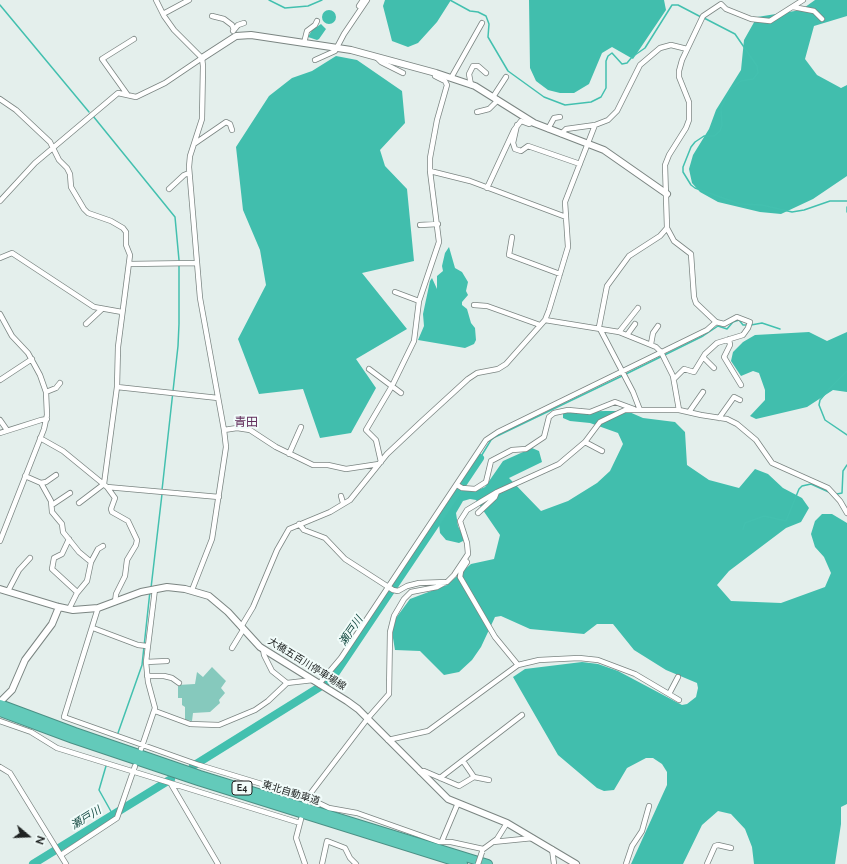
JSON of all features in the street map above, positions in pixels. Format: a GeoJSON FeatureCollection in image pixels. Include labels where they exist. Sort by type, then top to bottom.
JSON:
{"type":"FeatureCollection","features":[{"type":"Feature","properties":{"kind":"highway","name":"東北自動車道"},"geometry":{"type":"LineString","coordinates":[[4,700],[75,732],[193,772],[488,864]]}},
{"type":"Feature","properties":{"kind":"highway","name":"東北自動車道"},"geometry":{"type":"LineString","coordinates":[[0,712],[73,739],[198,781],[463,864]]}},
{"type":"Feature","properties":{"kind":"main road"},"geometry":{"type":"LineString","coordinates":[[202,58],[234,33],[336,47],[436,73],[471,85],[533,122],[548,129],[604,150],[666,194]]}},
{"type":"Feature","properties":{"kind":"main road","name":"大橋五百川停車場線"},"geometry":{"type":"LineString","coordinates":[[0,589],[68,609],[98,608],[152,589],[167,586],[192,590],[209,596],[263,649],[347,701],[368,718],[388,740],[448,799],[458,804],[492,815],[534,838],[576,864]]}},
{"type":"Feature","properties":{"kind":"main road"},"geometry":{"type":"LineString","coordinates":[[4,700],[16,683],[25,660],[52,624],[59,607]]}},
{"type":"Feature","properties":{"kind":"street"},"geometry":{"type":"LineString","coordinates":[[156,0],[163,14],[174,30],[202,58],[204,79],[202,120],[190,156],[189,173],[200,298],[224,430],[225,460],[212,539],[192,590]]}},
{"type":"Feature","properties":{"kind":"street"},"geometry":{"type":"LineString","coordinates":[[163,14],[189,0]]}},
{"type":"Feature","properties":{"kind":"street"},"geometry":{"type":"LineString","coordinates":[[359,6],[363,0]]}},
{"type":"Feature","properties":{"kind":"street"},"geometry":{"type":"LineString","coordinates":[[314,60],[335,51],[336,47],[367,0]]}},
{"type":"Feature","properties":{"kind":"street"},"geometry":{"type":"LineString","coordinates":[[674,379],[684,369],[694,372],[710,349],[717,343],[743,335],[750,322],[737,317],[724,324],[716,322],[694,301],[691,254],[674,240],[667,228],[666,160],[686,128],[689,120],[689,102],[679,77],[680,66],[703,16],[722,2],[726,9],[751,19],[770,21],[803,0]]}},
{"type":"Feature","properties":{"kind":"street"},"geometry":{"type":"LineString","coordinates":[[793,7],[814,11],[822,19]]}},
{"type":"Feature","properties":{"kind":"street"},"geometry":{"type":"LineString","coordinates":[[212,16],[224,19],[232,24],[234,33]]}},
{"type":"Feature","properties":{"kind":"street"},"geometry":{"type":"LineString","coordinates":[[304,43],[308,30],[315,25],[316,20]]}},
{"type":"Feature","properties":{"kind":"street"},"geometry":{"type":"LineString","coordinates":[[234,33],[244,23]]}},
{"type":"Feature","properties":{"kind":"street"},"geometry":{"type":"LineString","coordinates":[[451,78],[482,23]]}},
{"type":"Feature","properties":{"kind":"street"},"geometry":{"type":"LineString","coordinates":[[127,94],[102,59],[134,39]]}},
{"type":"Feature","properties":{"kind":"street"},"geometry":{"type":"LineString","coordinates":[[561,134],[566,129],[595,125],[608,120],[618,111],[640,65],[660,48],[671,45],[687,49]]}},
{"type":"Feature","properties":{"kind":"street"},"geometry":{"type":"LineString","coordinates":[[375,56],[381,62],[403,73]]}},
{"type":"Feature","properties":{"kind":"street"},"geometry":{"type":"LineString","coordinates":[[0,201],[53,148],[118,93],[136,97],[165,83],[202,58]]}},
{"type":"Feature","properties":{"kind":"street"},"geometry":{"type":"LineString","coordinates":[[471,85],[468,74],[473,66],[478,66],[486,73]]}},
{"type":"Feature","properties":{"kind":"street"},"geometry":{"type":"LineString","coordinates":[[380,463],[376,440],[366,430],[392,386],[414,341],[419,301],[439,242],[438,224],[430,171],[433,136],[447,85],[445,81],[435,76],[436,73]]}},
{"type":"Feature","properties":{"kind":"street"},"geometry":{"type":"LineString","coordinates":[[477,112],[489,109],[506,78]]}},
{"type":"Feature","properties":{"kind":"street"},"geometry":{"type":"LineString","coordinates":[[0,99],[16,110],[44,136],[53,148],[59,160],[67,168],[71,188],[84,209],[88,213],[111,221],[125,230],[126,245],[130,255],[122,312],[117,387],[105,486]]}},
{"type":"Feature","properties":{"kind":"street"},"geometry":{"type":"LineString","coordinates":[[548,129],[554,118],[560,117]]}},
{"type":"Feature","properties":{"kind":"street"},"geometry":{"type":"LineString","coordinates":[[486,188],[506,144],[517,125],[521,121],[529,124],[533,122]]}},
{"type":"Feature","properties":{"kind":"street"},"geometry":{"type":"LineString","coordinates":[[194,144],[226,122],[230,124],[232,130]]}},
{"type":"Feature","properties":{"kind":"street"},"geometry":{"type":"LineString","coordinates":[[517,125],[513,143],[515,149],[521,151],[528,146],[580,164]]}},
{"type":"Feature","properties":{"kind":"street"},"geometry":{"type":"LineString","coordinates":[[232,648],[253,607],[289,529],[330,512],[350,500],[380,463],[468,379],[477,373],[498,369],[506,364],[545,320],[569,242],[565,202],[595,125]]}},
{"type":"Feature","properties":{"kind":"street"},"geometry":{"type":"LineString","coordinates":[[430,171],[470,181],[566,217]]}},
{"type":"Feature","properties":{"kind":"street"},"geometry":{"type":"LineString","coordinates":[[168,189],[189,173]]}},
{"type":"Feature","properties":{"kind":"street"},"geometry":{"type":"LineString","coordinates":[[420,225],[438,224]]}},
{"type":"Feature","properties":{"kind":"street"},"geometry":{"type":"LineString","coordinates":[[637,410],[623,373],[600,329],[600,316],[607,286],[629,256],[660,236],[667,228]]}},
{"type":"Feature","properties":{"kind":"street"},"geometry":{"type":"LineString","coordinates":[[512,237],[509,255],[560,274]]}},
{"type":"Feature","properties":{"kind":"street"},"geometry":{"type":"LineString","coordinates":[[0,258],[12,253],[94,307],[122,312]]}},
{"type":"Feature","properties":{"kind":"street"},"geometry":{"type":"LineString","coordinates":[[129,264],[196,263]]}},
{"type":"Feature","properties":{"kind":"street"},"geometry":{"type":"LineString","coordinates":[[396,292],[419,301]]}},
{"type":"Feature","properties":{"kind":"street"},"geometry":{"type":"LineString","coordinates":[[474,305],[488,306],[540,325]]}},
{"type":"Feature","properties":{"kind":"street"},"geometry":{"type":"LineString","coordinates":[[619,332],[638,308]]}},
{"type":"Feature","properties":{"kind":"street"},"geometry":{"type":"LineString","coordinates":[[86,324],[102,309]]}},
{"type":"Feature","properties":{"kind":"street"},"geometry":{"type":"LineString","coordinates":[[0,314],[12,336],[32,359],[43,381],[46,392],[46,420],[26,476],[0,541]]}},
{"type":"Feature","properties":{"kind":"street"},"geometry":{"type":"LineString","coordinates":[[545,320],[619,332],[651,344],[663,354],[674,379],[679,410]]}},
{"type":"Feature","properties":{"kind":"street"},"geometry":{"type":"LineString","coordinates":[[263,649],[264,655],[272,671],[287,682],[319,684],[336,666],[391,589],[486,440],[492,435],[663,354],[707,330],[716,322]]}},
{"type":"Feature","properties":{"kind":"street"},"geometry":{"type":"LineString","coordinates":[[627,335],[635,324]]}},
{"type":"Feature","properties":{"kind":"street"},"geometry":{"type":"LineString","coordinates":[[651,344],[652,333],[658,326]]}},
{"type":"Feature","properties":{"kind":"street"},"geometry":{"type":"LineString","coordinates":[[729,339],[730,345],[724,357],[741,385]]}},
{"type":"Feature","properties":{"kind":"street"},"geometry":{"type":"LineString","coordinates":[[704,358],[714,368]]}},
{"type":"Feature","properties":{"kind":"street"},"geometry":{"type":"LineString","coordinates":[[0,380],[32,359]]}},
{"type":"Feature","properties":{"kind":"street"},"geometry":{"type":"LineString","coordinates":[[369,369],[401,393]]}},
{"type":"Feature","properties":{"kind":"street"},"geometry":{"type":"LineString","coordinates":[[46,392],[56,388],[60,383]]}},
{"type":"Feature","properties":{"kind":"street"},"geometry":{"type":"LineString","coordinates":[[117,387],[218,398]]}},
{"type":"Feature","properties":{"kind":"street"},"geometry":{"type":"LineString","coordinates":[[689,412],[702,392]]}},
{"type":"Feature","properties":{"kind":"street"},"geometry":{"type":"LineString","coordinates":[[719,418],[734,398],[740,400]]}},
{"type":"Feature","properties":{"kind":"street"},"geometry":{"type":"LineString","coordinates":[[457,485],[462,488],[475,489],[486,482],[491,461],[512,450],[526,449],[544,437],[550,417],[554,413],[564,410],[590,412],[615,402],[637,410]]}},
{"type":"Feature","properties":{"kind":"street"},"geometry":{"type":"LineString","coordinates":[[307,800],[368,718],[389,694],[390,632],[394,616],[404,599],[411,592],[437,587],[447,582],[465,560],[468,554],[467,543],[460,521],[471,506],[497,492],[559,464],[585,442],[600,422],[625,410],[679,410],[732,421],[750,433],[776,465],[828,488],[840,501],[847,513]]}},
{"type":"Feature","properties":{"kind":"street"},"geometry":{"type":"LineString","coordinates":[[0,420],[7,430]]}},
{"type":"Feature","properties":{"kind":"street"},"geometry":{"type":"LineString","coordinates":[[0,433],[46,420]]}},
{"type":"Feature","properties":{"kind":"street"},"geometry":{"type":"LineString","coordinates":[[289,454],[301,427]]}},
{"type":"Feature","properties":{"kind":"street"},"geometry":{"type":"LineString","coordinates":[[224,430],[244,428],[250,430],[289,454],[313,465],[328,465],[340,469],[380,463]]}},
{"type":"Feature","properties":{"kind":"street"},"geometry":{"type":"LineString","coordinates":[[40,438],[63,451],[105,486],[115,498],[111,509],[112,512],[127,520],[137,540],[136,545],[127,560],[124,576],[116,594],[115,602]]}},
{"type":"Feature","properties":{"kind":"street"},"geometry":{"type":"LineString","coordinates":[[585,442],[602,451]]}},
{"type":"Feature","properties":{"kind":"street"},"geometry":{"type":"LineString","coordinates":[[41,483],[46,482],[56,475]]}},
{"type":"Feature","properties":{"kind":"street"},"geometry":{"type":"LineString","coordinates":[[26,476],[41,483],[52,505],[52,512],[62,524],[63,532],[79,552],[91,562]]}},
{"type":"Feature","properties":{"kind":"street"},"geometry":{"type":"LineString","coordinates":[[80,504],[105,486],[219,497]]}},
{"type":"Feature","properties":{"kind":"street"},"geometry":{"type":"LineString","coordinates":[[478,513],[483,506],[495,497],[497,492]]}},
{"type":"Feature","properties":{"kind":"street"},"geometry":{"type":"LineString","coordinates":[[52,505],[70,493]]}},
{"type":"Feature","properties":{"kind":"street"},"geometry":{"type":"LineString","coordinates":[[341,496],[344,503]]}},
{"type":"Feature","properties":{"kind":"street"},"geometry":{"type":"LineString","coordinates":[[300,524],[304,530],[325,538],[345,559],[391,589],[398,591],[407,586],[419,583],[447,582]]}},
{"type":"Feature","properties":{"kind":"street"},"geometry":{"type":"LineString","coordinates":[[69,539],[62,554],[54,558],[52,569],[77,592]]}},
{"type":"Feature","properties":{"kind":"street"},"geometry":{"type":"LineString","coordinates":[[68,609],[77,592],[87,581],[91,562],[98,549],[103,546]]}},
{"type":"Feature","properties":{"kind":"street"},"geometry":{"type":"LineString","coordinates":[[8,591],[19,570],[30,558]]}},
{"type":"Feature","properties":{"kind":"street"},"geometry":{"type":"LineString","coordinates":[[465,560],[467,562],[461,571],[460,577],[496,637],[518,665]]}},
{"type":"Feature","properties":{"kind":"street"},"geometry":{"type":"LineString","coordinates":[[142,747],[154,710],[154,700],[147,676],[145,646],[152,589]]}},
{"type":"Feature","properties":{"kind":"street"},"geometry":{"type":"LineString","coordinates":[[98,608],[64,717],[142,747],[329,808],[357,813],[442,841],[482,850]]}},
{"type":"Feature","properties":{"kind":"street"},"geometry":{"type":"LineString","coordinates":[[93,628],[145,646]]}},
{"type":"Feature","properties":{"kind":"street"},"geometry":{"type":"LineString","coordinates":[[388,740],[428,731],[518,665],[539,660],[579,658],[598,660],[635,674],[680,700]]}},
{"type":"Feature","properties":{"kind":"street"},"geometry":{"type":"LineString","coordinates":[[146,662],[167,661]]}},
{"type":"Feature","properties":{"kind":"street"},"geometry":{"type":"LineString","coordinates":[[147,676],[164,676],[172,678],[179,683]]}},
{"type":"Feature","properties":{"kind":"street"},"geometry":{"type":"LineString","coordinates":[[669,694],[678,677]]}},
{"type":"Feature","properties":{"kind":"street"},"geometry":{"type":"LineString","coordinates":[[154,710],[190,724],[219,725],[255,710],[268,701],[287,682]]}},
{"type":"Feature","properties":{"kind":"street"},"geometry":{"type":"LineString","coordinates":[[0,693],[4,700]]}},
{"type":"Feature","properties":{"kind":"street"},"geometry":{"type":"LineString","coordinates":[[440,778],[522,715]]}},
{"type":"Feature","properties":{"kind":"street"},"geometry":{"type":"LineString","coordinates":[[0,721],[31,732],[57,748],[134,769],[171,783],[301,821],[296,835],[296,843],[305,864]]}},
{"type":"Feature","properties":{"kind":"street"},"geometry":{"type":"LineString","coordinates":[[463,761],[474,777]]}},
{"type":"Feature","properties":{"kind":"street"},"geometry":{"type":"LineString","coordinates":[[0,767],[10,774],[66,864]]}},
{"type":"Feature","properties":{"kind":"street"},"geometry":{"type":"LineString","coordinates":[[59,851],[118,816],[134,769]]}},
{"type":"Feature","properties":{"kind":"street"},"geometry":{"type":"LineString","coordinates":[[420,772],[424,771],[459,786],[474,777],[489,780]]}},
{"type":"Feature","properties":{"kind":"street"},"geometry":{"type":"LineString","coordinates":[[171,783],[218,864]]}},
{"type":"Feature","properties":{"kind":"street"},"geometry":{"type":"LineString","coordinates":[[442,841],[458,804]]}},
{"type":"Feature","properties":{"kind":"street"},"geometry":{"type":"LineString","coordinates":[[626,864],[632,846],[642,831],[649,806]]}},
{"type":"Feature","properties":{"kind":"street"},"geometry":{"type":"LineString","coordinates":[[478,864],[482,850],[497,839],[507,823]]}},
{"type":"Feature","properties":{"kind":"street"},"geometry":{"type":"LineString","coordinates":[[493,842],[534,838]]}},
{"type":"Feature","properties":{"kind":"street"},"geometry":{"type":"LineString","coordinates":[[322,864],[327,841],[345,848],[350,858],[356,864]]}},
{"type":"Feature","properties":{"kind":"street"},"geometry":{"type":"LineString","coordinates":[[707,864],[715,846],[718,845],[730,848]]}},
{"type":"Feature","properties":{"kind":"street"},"geometry":{"type":"LineString","coordinates":[[552,849],[554,864]]}},
{"type":"Feature","properties":{"kind":"shaded area"},"geometry":{"type":"Polygon","coordinates":[[[385,0],[451,0],[437,22],[418,43],[408,47],[392,41],[383,6],[385,0]]]}},
{"type":"Feature","properties":{"kind":"shaded area"},"geometry":{"type":"Polygon","coordinates":[[[529,0],[664,0],[666,10],[633,59],[612,47],[602,53],[589,84],[574,93],[560,93],[548,90],[536,81],[530,68],[529,0]]]}},
{"type":"Feature","properties":{"kind":"shaded area"},"geometry":{"type":"Polygon","coordinates":[[[815,0],[847,0],[847,16],[814,26],[805,59],[817,75],[841,88],[847,85],[847,176],[813,199],[781,214],[760,212],[718,202],[700,192],[692,183],[689,169],[693,155],[709,129],[716,110],[741,70],[744,40],[757,17],[801,10],[815,0]]]}},
{"type":"Feature","properties":{"kind":"shaded area"},"geometry":{"type":"Polygon","coordinates":[[[326,10],[332,10],[336,14],[336,20],[332,24],[326,24],[322,20],[322,14],[326,10]]]}},
{"type":"Feature","properties":{"kind":"shaded area"},"geometry":{"type":"Polygon","coordinates":[[[321,24],[326,29],[319,39],[317,40],[308,37],[312,30],[321,24]]]}},
{"type":"Feature","properties":{"kind":"shaded area"},"geometry":{"type":"Polygon","coordinates":[[[336,56],[357,60],[402,91],[405,123],[380,150],[385,166],[407,189],[414,261],[362,273],[407,329],[356,359],[376,388],[351,433],[320,438],[303,389],[259,394],[238,339],[266,285],[260,250],[243,210],[236,147],[269,96],[292,78],[312,71],[336,56]]]}},
{"type":"Feature","properties":{"kind":"shaded area"},"geometry":{"type":"Polygon","coordinates":[[[449,247],[455,268],[462,272],[468,282],[466,291],[468,295],[462,302],[462,305],[467,309],[471,323],[475,328],[476,340],[474,344],[465,348],[418,340],[424,326],[423,314],[430,281],[432,278],[437,289],[437,276],[443,271],[442,266],[445,253],[449,247]]]}},
{"type":"Feature","properties":{"kind":"shaded area"},"geometry":{"type":"Polygon","coordinates":[[[809,332],[827,341],[847,332],[847,392],[833,390],[807,407],[756,419],[750,416],[765,400],[765,390],[759,373],[753,371],[741,376],[731,361],[733,352],[743,342],[755,335],[809,332]]]}},
{"type":"Feature","properties":{"kind":"shaded area"},"geometry":{"type":"Polygon","coordinates":[[[627,411],[643,418],[675,422],[685,432],[687,465],[709,480],[739,488],[755,469],[768,474],[783,488],[802,498],[809,508],[801,522],[786,528],[729,571],[717,585],[731,601],[781,603],[825,587],[831,573],[824,557],[815,547],[811,534],[815,521],[822,514],[832,514],[847,523],[847,804],[841,807],[841,824],[835,864],[754,864],[752,847],[745,829],[731,814],[718,811],[702,825],[683,864],[631,864],[667,785],[667,772],[662,764],[653,758],[646,758],[627,768],[614,790],[604,791],[597,788],[558,755],[513,677],[525,669],[582,662],[598,664],[618,671],[682,705],[687,704],[696,697],[698,688],[697,683],[666,670],[634,650],[613,624],[597,624],[584,634],[530,629],[501,616],[495,617],[481,647],[472,660],[459,672],[444,675],[420,651],[395,650],[392,632],[396,618],[410,599],[447,585],[471,564],[494,559],[500,535],[476,500],[470,499],[463,501],[456,513],[458,526],[464,538],[463,541],[459,543],[446,540],[440,533],[439,524],[461,491],[475,491],[485,487],[503,461],[532,448],[539,451],[542,462],[509,478],[541,511],[568,501],[597,483],[610,471],[623,444],[618,433],[590,423],[570,421],[563,418],[563,412],[627,411]]]}},
{"type":"Feature","properties":{"kind":"shaded area"},"geometry":{"type":"Polygon","coordinates":[[[212,667],[226,681],[221,688],[225,693],[219,700],[220,703],[210,712],[193,713],[192,721],[185,720],[185,707],[182,705],[182,698],[178,698],[178,685],[195,684],[197,672],[203,677],[212,667]]]}},
{"type":"Feature","properties":{"kind":"waterway"},"geometry":{"type":"LineString","coordinates":[[269,0],[285,8],[308,6],[322,0]]}},
{"type":"Feature","properties":{"kind":"waterway"},"geometry":{"type":"LineString","coordinates":[[450,0],[470,11],[478,12],[486,16],[489,24],[488,37],[508,71],[544,97],[565,105],[591,102],[601,97],[606,88],[606,61],[608,56],[612,53],[622,64],[627,63],[632,57],[645,48],[672,5],[678,5],[701,17]]}},
{"type":"Feature","properties":{"kind":"waterway"},"geometry":{"type":"LineString","coordinates":[[0,5],[89,112]]}},
{"type":"Feature","properties":{"kind":"waterway"},"geometry":{"type":"LineString","coordinates":[[704,18],[735,34],[757,66],[758,73],[753,79],[741,81],[731,88],[721,108],[722,125],[720,131],[714,136],[704,136],[695,142],[691,147],[683,167],[683,172],[691,185],[695,188],[740,204],[762,205],[792,212],[804,210],[830,201],[847,201]]}},
{"type":"Feature","properties":{"kind":"waterway"},"geometry":{"type":"LineString","coordinates":[[93,116],[175,217],[179,260]]}},
{"type":"Feature","properties":{"kind":"waterway"},"geometry":{"type":"LineString","coordinates":[[847,207],[847,212]]}},
{"type":"Feature","properties":{"kind":"waterway"},"geometry":{"type":"LineString","coordinates":[[162,490],[178,346],[179,266]]}},
{"type":"Feature","properties":{"kind":"waterway"},"geometry":{"type":"LineString","coordinates":[[626,374],[703,336],[718,326],[727,329],[733,322],[739,320],[743,325],[747,325]]}},
{"type":"Feature","properties":{"kind":"waterway"},"geometry":{"type":"LineString","coordinates":[[751,325],[762,323],[780,329]]}},
{"type":"Feature","properties":{"kind":"waterway"},"geometry":{"type":"LineString","coordinates":[[847,371],[820,400],[819,405],[825,420],[847,435]]}},
{"type":"Feature","properties":{"kind":"waterway"},"geometry":{"type":"LineString","coordinates":[[480,458],[491,440],[495,437],[622,376]]}},
{"type":"Feature","properties":{"kind":"waterway","name":"瀬戸川"},"geometry":{"type":"LineString","coordinates":[[193,766],[331,680],[480,458]]}},
{"type":"Feature","properties":{"kind":"waterway"},"geometry":{"type":"LineString","coordinates":[[837,494],[842,493],[843,471],[847,465]]}},
{"type":"Feature","properties":{"kind":"waterway"},"geometry":{"type":"LineString","coordinates":[[743,529],[745,523],[764,516],[786,521],[799,489],[802,486],[811,484],[831,493]]}},
{"type":"Feature","properties":{"kind":"waterway"},"geometry":{"type":"LineString","coordinates":[[151,588],[162,494]]}},
{"type":"Feature","properties":{"kind":"waterway"},"geometry":{"type":"LineString","coordinates":[[118,733],[142,665],[150,591]]}},
{"type":"Feature","properties":{"kind":"waterway"},"geometry":{"type":"LineString","coordinates":[[106,766],[99,790],[113,815]]}},
{"type":"Feature","properties":{"kind":"waterway","name":"瀬戸川"},"geometry":{"type":"LineString","coordinates":[[33,864],[171,779]]}},
{"type":"Feature","properties":{"kind":"district","name":"青田"},"geometry":{"type":"Point","coordinates":[246,422]}}]}
